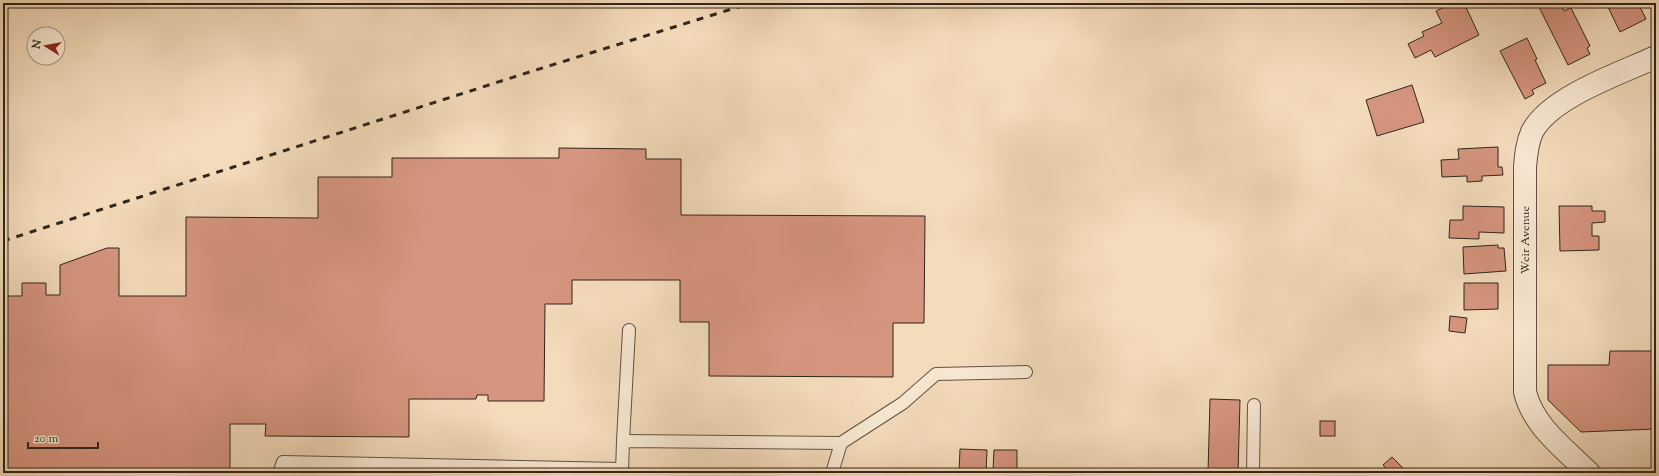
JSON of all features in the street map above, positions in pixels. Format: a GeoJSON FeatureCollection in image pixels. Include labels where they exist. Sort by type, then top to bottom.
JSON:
{"type":"FeatureCollection","features":[{"type":"Feature","properties":{"kind":"street","name":"Weir Avenue"},"geometry":{"type":"LineString","coordinates":[[1588,473],[1540,423],[1531,410],[1525,392],[1525,167],[1527,149],[1529,140],[1536,125],[1546,113],[1560,103],[1584,90],[1656,57]]}},
{"type":"Feature","properties":{"kind":"lane"},"geometry":{"type":"LineString","coordinates":[[279,473],[282,462],[622,471],[629,330]]}},
{"type":"Feature","properties":{"kind":"lane"},"geometry":{"type":"LineString","coordinates":[[623,441],[842,443],[903,403],[936,374],[1026,372]]}},
{"type":"Feature","properties":{"kind":"lane"},"geometry":{"type":"LineString","coordinates":[[1253,473],[1254,405]]}},
{"type":"Feature","properties":{"kind":"lane"},"geometry":{"type":"LineString","coordinates":[[832,473],[842,443]]}},
{"type":"Feature","properties":{"kind":"building"},"geometry":{"type":"Polygon","coordinates":[[[1453,3],[1464,3],[1479,35],[1435,57],[1431,50],[1415,58],[1408,44],[1424,36],[1422,32],[1442,23],[1436,11],[1453,3]]]}},
{"type":"Feature","properties":{"kind":"building"},"geometry":{"type":"Polygon","coordinates":[[[1537,3],[1560,3],[1564,11],[1571,8],[1590,46],[1587,48],[1590,54],[1568,65],[1537,3]]]}},
{"type":"Feature","properties":{"kind":"building"},"geometry":{"type":"Polygon","coordinates":[[[1602,3],[1638,3],[1646,19],[1620,32],[1607,5],[1604,7],[1602,3]]]}},
{"type":"Feature","properties":{"kind":"building"},"geometry":{"type":"Polygon","coordinates":[[[1527,38],[1546,83],[1532,90],[1534,94],[1525,99],[1500,51],[1527,38]]]}},
{"type":"Feature","properties":{"kind":"building"},"geometry":{"type":"Polygon","coordinates":[[[1412,85],[1424,122],[1377,136],[1366,100],[1412,85]]]}},
{"type":"Feature","properties":{"kind":"building"},"geometry":{"type":"Polygon","coordinates":[[[1498,147],[1498,167],[1502,167],[1503,175],[1482,176],[1482,181],[1467,182],[1467,176],[1442,177],[1441,160],[1459,159],[1458,149],[1498,147]]]}},
{"type":"Feature","properties":{"kind":"building"},"geometry":{"type":"Polygon","coordinates":[[[559,148],[646,149],[646,159],[681,159],[681,215],[925,216],[924,323],[893,323],[893,377],[709,376],[709,322],[680,322],[680,280],[572,280],[572,304],[545,304],[544,401],[488,401],[488,395],[477,395],[476,399],[409,399],[409,437],[265,436],[266,424],[230,424],[230,473],[3,473],[3,296],[22,296],[22,283],[46,283],[46,295],[60,295],[60,265],[107,248],[119,248],[119,296],[186,296],[186,217],[318,218],[318,177],[392,177],[392,158],[559,158],[559,148]]]}},
{"type":"Feature","properties":{"kind":"building"},"geometry":{"type":"Polygon","coordinates":[[[1463,206],[1504,207],[1504,233],[1479,232],[1479,239],[1449,238],[1450,220],[1463,220],[1463,206]]]}},
{"type":"Feature","properties":{"kind":"building"},"geometry":{"type":"Polygon","coordinates":[[[1559,206],[1592,206],[1592,211],[1605,211],[1605,222],[1592,223],[1592,236],[1599,236],[1599,250],[1560,251],[1559,206]]]}},
{"type":"Feature","properties":{"kind":"building"},"geometry":{"type":"Polygon","coordinates":[[[1498,245],[1498,248],[1504,248],[1506,271],[1464,274],[1463,247],[1498,245]]]}},
{"type":"Feature","properties":{"kind":"building"},"geometry":{"type":"Polygon","coordinates":[[[1464,283],[1498,283],[1498,309],[1464,310],[1464,283]]]}},
{"type":"Feature","properties":{"kind":"building"},"geometry":{"type":"Polygon","coordinates":[[[1450,316],[1467,318],[1465,333],[1449,331],[1450,316]]]}},
{"type":"Feature","properties":{"kind":"building"},"geometry":{"type":"Polygon","coordinates":[[[1610,351],[1656,351],[1656,429],[1581,432],[1548,400],[1548,365],[1609,365],[1610,351]]]}},
{"type":"Feature","properties":{"kind":"building"},"geometry":{"type":"Polygon","coordinates":[[[1210,399],[1240,400],[1238,473],[1208,473],[1210,399]]]}},
{"type":"Feature","properties":{"kind":"building"},"geometry":{"type":"Polygon","coordinates":[[[1320,421],[1335,421],[1335,436],[1320,436],[1320,421]]]}},
{"type":"Feature","properties":{"kind":"building"},"geometry":{"type":"Polygon","coordinates":[[[960,449],[987,450],[986,473],[959,473],[960,449]]]}},
{"type":"Feature","properties":{"kind":"building"},"geometry":{"type":"Polygon","coordinates":[[[994,450],[1017,450],[1017,470],[993,470],[994,450]]]}},
{"type":"Feature","properties":{"kind":"building"},"geometry":{"type":"Polygon","coordinates":[[[1392,457],[1403,468],[1397,473],[1390,473],[1383,465],[1392,457]]]}},
{"type":"Feature","properties":{"kind":"railway"},"geometry":{"type":"LineString","coordinates":[[3,241],[520,75],[751,3]]}}]}
